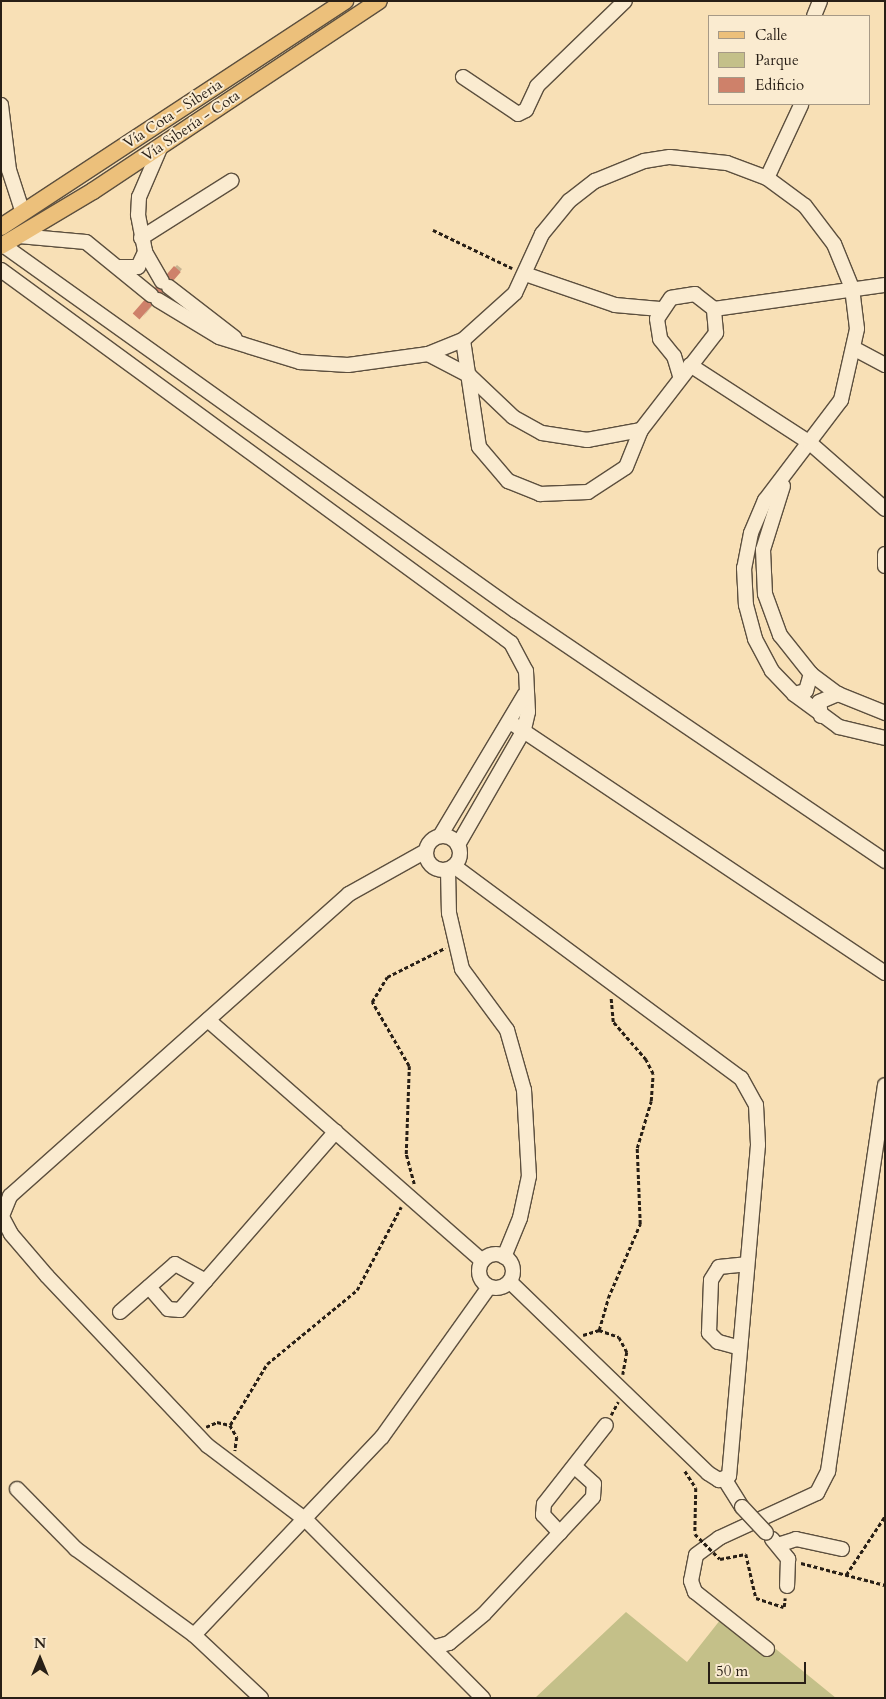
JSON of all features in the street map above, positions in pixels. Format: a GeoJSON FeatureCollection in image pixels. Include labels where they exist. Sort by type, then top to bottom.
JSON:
{"type":"FeatureCollection","features":[{"type":"Feature","properties":{"kind":"main road","name":"Vía Cota - Siberia"},"geometry":{"type":"LineString","coordinates":[[1,227],[345,1]]}},
{"type":"Feature","properties":{"kind":"main road","name":"Vía Sibería - Cota"},"geometry":{"type":"LineString","coordinates":[[2,246],[160,146],[379,1]]}},
{"type":"Feature","properties":{"kind":"street"},"geometry":{"type":"LineString","coordinates":[[463,77],[518,114],[526,110],[537,86],[625,1]]}},
{"type":"Feature","properties":{"kind":"street"},"geometry":{"type":"LineString","coordinates":[[814,15],[820,1]]}},
{"type":"Feature","properties":{"kind":"street"},"geometry":{"type":"LineString","coordinates":[[1,105],[9,170],[22,213]]}},
{"type":"Feature","properties":{"kind":"street"},"geometry":{"type":"LineString","coordinates":[[766,178],[801,105]]}},
{"type":"Feature","properties":{"kind":"street"},"geometry":{"type":"LineString","coordinates":[[160,146],[139,197],[141,238],[145,252],[165,284],[252,351]]}},
{"type":"Feature","properties":{"kind":"street"},"geometry":{"type":"LineString","coordinates":[[19,236],[86,242],[120,267],[154,298],[252,351],[300,362],[348,365],[428,354],[463,340],[515,292],[542,234],[569,201],[619,169],[670,157],[706,158],[766,178],[793,196],[821,224],[852,288],[855,349],[841,400],[765,500],[751,533],[744,568],[746,604],[755,639],[772,671],[794,694],[821,716],[839,727],[885,738]]}},
{"type":"Feature","properties":{"kind":"street"},"geometry":{"type":"LineString","coordinates":[[141,238],[231,181]]}},
{"type":"Feature","properties":{"kind":"street"},"geometry":{"type":"LineString","coordinates":[[2,246],[516,611],[885,861]]}},
{"type":"Feature","properties":{"kind":"street"},"geometry":{"type":"LineString","coordinates":[[120,267],[138,267],[145,252]]}},
{"type":"Feature","properties":{"kind":"street"},"geometry":{"type":"LineString","coordinates":[[1,270],[58,314],[500,633],[511,643],[526,671],[525,694],[528,712],[524,730],[458,845],[460,856],[451,868],[449,913],[462,969],[507,1030],[524,1090],[529,1176],[520,1218],[504,1257]]}},
{"type":"Feature","properties":{"kind":"street"},"geometry":{"type":"LineString","coordinates":[[525,274],[615,305],[660,309]]}},
{"type":"Feature","properties":{"kind":"street"},"geometry":{"type":"LineString","coordinates":[[714,309],[852,288],[885,285]]}},
{"type":"Feature","properties":{"kind":"street"},"geometry":{"type":"LineString","coordinates":[[463,340],[470,376],[479,447],[508,481],[524,490],[558,496],[601,488],[626,468],[641,430],[680,376],[716,333],[714,309],[703,298],[687,293],[671,298],[660,309],[657,329],[674,356],[680,376]]}},
{"type":"Feature","properties":{"kind":"street"},"geometry":{"type":"LineString","coordinates":[[855,349],[885,365]]}},
{"type":"Feature","properties":{"kind":"street"},"geometry":{"type":"LineString","coordinates":[[428,354],[470,376],[513,417],[542,433],[587,440],[641,430]]}},
{"type":"Feature","properties":{"kind":"street"},"geometry":{"type":"LineString","coordinates":[[690,365],[810,443],[885,509]]}},
{"type":"Feature","properties":{"kind":"street"},"geometry":{"type":"LineString","coordinates":[[810,443],[773,507],[763,550],[765,594],[780,635],[811,674],[838,694],[885,713]]}},
{"type":"Feature","properties":{"kind":"street"},"geometry":{"type":"LineString","coordinates":[[885,554],[885,566]]}},
{"type":"Feature","properties":{"kind":"street"},"geometry":{"type":"LineString","coordinates":[[794,694],[806,691],[811,674]]}},
{"type":"Feature","properties":{"kind":"street"},"geometry":{"type":"LineString","coordinates":[[525,694],[510,722],[440,836],[430,841],[426,852],[430,864],[451,868],[615,984],[741,1078],[756,1105],[758,1146],[737,1347],[730,1468],[725,1480]]}},
{"type":"Feature","properties":{"kind":"street"},"geometry":{"type":"LineString","coordinates":[[821,716],[820,702],[838,694]]}},
{"type":"Feature","properties":{"kind":"street"},"geometry":{"type":"LineString","coordinates":[[510,722],[884,973]]}},
{"type":"Feature","properties":{"kind":"street"},"geometry":{"type":"LineString","coordinates":[[440,836],[458,845]]}},
{"type":"Feature","properties":{"kind":"street"},"geometry":{"type":"LineString","coordinates":[[426,852],[349,894],[10,1196],[2,1215],[11,1234],[47,1276],[198,1435],[228,1461],[306,1520],[417,1635],[435,1647],[483,1698]]}},
{"type":"Feature","properties":{"kind":"street"},"geometry":{"type":"LineString","coordinates":[[208,1020],[482,1261]]}},
{"type":"Feature","properties":{"kind":"street"},"geometry":{"type":"LineString","coordinates":[[767,1649],[695,1592],[691,1581],[696,1555],[719,1538],[817,1493],[828,1471],[885,1085]]}},
{"type":"Feature","properties":{"kind":"street"},"geometry":{"type":"LineString","coordinates":[[150,1287],[174,1311],[180,1310],[336,1132]]}},
{"type":"Feature","properties":{"kind":"street"},"geometry":{"type":"LineString","coordinates":[[492,1255],[504,1257],[512,1265],[510,1282],[500,1288],[489,1287],[479,1276],[482,1261],[492,1255]]}},
{"type":"Feature","properties":{"kind":"street"},"geometry":{"type":"LineString","coordinates":[[120,1312],[178,1263],[206,1281]]}},
{"type":"Feature","properties":{"kind":"street"},"geometry":{"type":"LineString","coordinates":[[737,1347],[718,1342],[709,1333],[711,1280],[719,1267],[746,1264]]}},
{"type":"Feature","properties":{"kind":"street"},"geometry":{"type":"LineString","coordinates":[[510,1282],[708,1473],[725,1480],[742,1507],[778,1545],[788,1559],[787,1586]]}},
{"type":"Feature","properties":{"kind":"street"},"geometry":{"type":"LineString","coordinates":[[194,1635],[306,1520],[382,1437],[489,1287]]}},
{"type":"Feature","properties":{"kind":"street"},"geometry":{"type":"LineString","coordinates":[[560,1533],[542,1510],[606,1425]]}},
{"type":"Feature","properties":{"kind":"street"},"geometry":{"type":"LineString","coordinates":[[435,1647],[449,1643],[484,1614],[560,1533],[596,1491],[575,1467]]}},
{"type":"Feature","properties":{"kind":"street"},"geometry":{"type":"LineString","coordinates":[[17,1489],[76,1549],[194,1635],[261,1698]]}},
{"type":"Feature","properties":{"kind":"street"},"geometry":{"type":"LineString","coordinates":[[778,1545],[796,1540],[842,1549]]}},
{"type":"Feature","properties":{"kind":"path"},"geometry":{"type":"LineString","coordinates":[[432,230],[525,274]]}},
{"type":"Feature","properties":{"kind":"path"},"geometry":{"type":"LineString","coordinates":[[230,1426],[267,1364],[357,1290],[374,1263],[395,1213],[415,1190],[406,1154],[409,1066],[372,1002],[386,977],[456,943]]}},
{"type":"Feature","properties":{"kind":"path"},"geometry":{"type":"LineString","coordinates":[[599,1330],[608,1298],[640,1224],[637,1148],[651,1101],[653,1074],[646,1060],[613,1022],[610,1003],[615,984]]}},
{"type":"Feature","properties":{"kind":"path"},"geometry":{"type":"LineString","coordinates":[[198,1435],[209,1424],[230,1426]]}},
{"type":"Feature","properties":{"kind":"path"},"geometry":{"type":"LineString","coordinates":[[228,1461],[237,1446],[230,1426]]}},
{"type":"Feature","properties":{"kind":"path"},"geometry":{"type":"LineString","coordinates":[[681,1465],[696,1488],[694,1534],[720,1559],[746,1554],[752,1592],[775,1607],[784,1607],[787,1586]]}},
{"type":"Feature","properties":{"kind":"path"},"geometry":{"type":"LineString","coordinates":[[846,1575],[885,1516]]}},
{"type":"Feature","properties":{"kind":"path"},"geometry":{"type":"LineString","coordinates":[[788,1559],[885,1584]]}},
{"type":"Feature","properties":{"kind":"green space"},"geometry":{"type":"Polygon","coordinates":[[[728,1610],[836,1698],[535,1698],[626,1612],[687,1662],[728,1610]]]}},
{"type":"Feature","properties":{"kind":"building"},"geometry":{"type":"Polygon","coordinates":[[[174,266],[181,272],[139,319],[133,314],[174,266]]]}}]}
